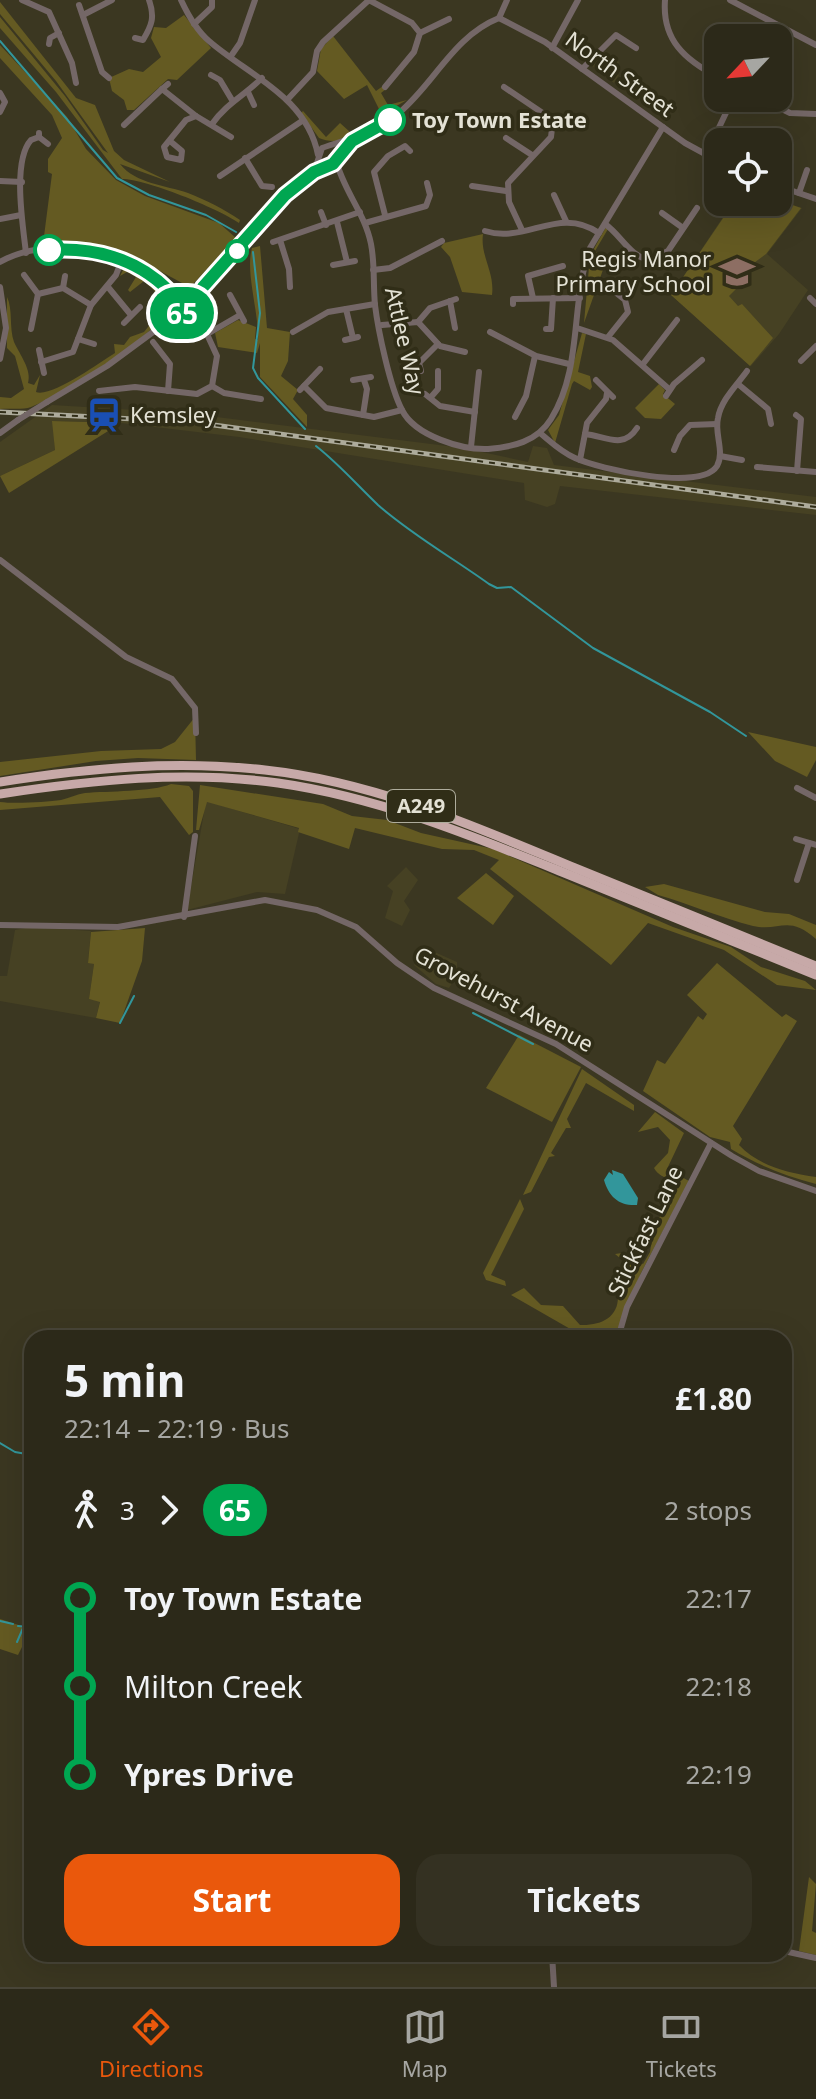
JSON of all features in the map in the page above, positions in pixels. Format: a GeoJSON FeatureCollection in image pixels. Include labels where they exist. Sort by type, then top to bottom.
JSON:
{"type":"FeatureCollection","features":[{"type":"Feature","properties":{"kind":"highway","name":"A249"},"geometry":{"type":"LineString","coordinates":[[0,782],[97,768],[177,764],[266,770],[340,783],[446,815],[816,966]]}},
{"type":"Feature","properties":{"kind":"highway","name":"A249"},"geometry":{"type":"LineString","coordinates":[[0,794],[98,780],[179,776],[261,781],[338,794],[458,831],[816,975]]}},
{"type":"Feature","properties":{"kind":"street"},"geometry":{"type":"LineString","coordinates":[[22,0],[49,12],[76,83]]}},
{"type":"Feature","properties":{"kind":"street"},"geometry":{"type":"LineString","coordinates":[[83,15],[112,0]]}},
{"type":"Feature","properties":{"kind":"street"},"geometry":{"type":"LineString","coordinates":[[135,38],[143,40],[151,26],[154,16],[149,0]]}},
{"type":"Feature","properties":{"kind":"street"},"geometry":{"type":"LineString","coordinates":[[181,0],[206,39],[262,78],[287,100],[314,138],[318,157],[314,172]]}},
{"type":"Feature","properties":{"kind":"street"},"geometry":{"type":"LineString","coordinates":[[194,24],[212,7],[212,0]]}},
{"type":"Feature","properties":{"kind":"street"},"geometry":{"type":"LineString","coordinates":[[231,56],[240,43],[255,0]]}},
{"type":"Feature","properties":{"kind":"street"},"geometry":{"type":"LineString","coordinates":[[287,100],[313,72],[317,51],[323,42],[369,0],[412,23],[420,33]]}},
{"type":"Feature","properties":{"kind":"street"},"geometry":{"type":"LineString","coordinates":[[552,48],[578,0]]}},
{"type":"Feature","properties":{"kind":"street"},"geometry":{"type":"LineString","coordinates":[[665,0],[665,18],[674,44],[691,63],[704,70]]}},
{"type":"Feature","properties":{"kind":"street"},"geometry":{"type":"LineString","coordinates":[[730,0],[816,45]]}},
{"type":"Feature","properties":{"kind":"street"},"geometry":{"type":"LineString","coordinates":[[0,433],[107,366],[168,321],[185,314],[194,305],[203,287],[285,195],[337,158],[352,141],[401,112],[454,50],[484,25],[499,18],[502,3]]}},
{"type":"Feature","properties":{"kind":"street"},"geometry":{"type":"LineString","coordinates":[[79,5],[96,59],[109,78]]}},
{"type":"Feature","properties":{"kind":"street","name":"North Street"},"geometry":{"type":"LineString","coordinates":[[499,18],[552,48],[704,154]]}},
{"type":"Feature","properties":{"kind":"street"},"geometry":{"type":"LineString","coordinates":[[385,87],[414,52],[420,33],[440,19],[449,19]]}},
{"type":"Feature","properties":{"kind":"street"},"geometry":{"type":"LineString","coordinates":[[49,44],[50,38],[59,33]]}},
{"type":"Feature","properties":{"kind":"street"},"geometry":{"type":"LineString","coordinates":[[582,69],[616,35],[636,48]]}},
{"type":"Feature","properties":{"kind":"street"},"geometry":{"type":"LineString","coordinates":[[211,75],[220,80],[232,100]]}},
{"type":"Feature","properties":{"kind":"street"},"geometry":{"type":"LineString","coordinates":[[212,124],[232,100],[248,92],[262,78]]}},
{"type":"Feature","properties":{"kind":"street"},"geometry":{"type":"LineString","coordinates":[[124,125],[165,86],[196,116],[231,137]]}},
{"type":"Feature","properties":{"kind":"street"},"geometry":{"type":"LineString","coordinates":[[504,87],[553,120],[551,137],[508,183],[506,191],[522,230]]}},
{"type":"Feature","properties":{"kind":"street"},"geometry":{"type":"LineString","coordinates":[[248,92],[254,105]]}},
{"type":"Feature","properties":{"kind":"street"},"geometry":{"type":"LineString","coordinates":[[0,93],[5,102],[0,112]]}},
{"type":"Feature","properties":{"kind":"street"},"geometry":{"type":"LineString","coordinates":[[788,112],[816,114]]}},
{"type":"Feature","properties":{"kind":"street"},"geometry":{"type":"LineString","coordinates":[[170,141],[186,120],[196,116]]}},
{"type":"Feature","properties":{"kind":"street"},"geometry":{"type":"LineString","coordinates":[[220,176],[302,121]]}},
{"type":"Feature","properties":{"kind":"street"},"geometry":{"type":"LineString","coordinates":[[663,127],[599,233],[583,267],[577,328],[560,404],[540,433],[580,460],[694,480],[713,471],[720,456],[717,424],[721,407],[747,371]]}},
{"type":"Feature","properties":{"kind":"street"},"geometry":{"type":"LineString","coordinates":[[26,253],[21,215],[26,146],[39,135],[48,144]]}},
{"type":"Feature","properties":{"kind":"street"},"geometry":{"type":"LineString","coordinates":[[314,138],[328,146]]}},
{"type":"Feature","properties":{"kind":"street"},"geometry":{"type":"LineString","coordinates":[[506,138],[532,155]]}},
{"type":"Feature","properties":{"kind":"street"},"geometry":{"type":"LineString","coordinates":[[318,157],[328,146],[352,141]]}},
{"type":"Feature","properties":{"kind":"street","name":"Attlee Way"},"geometry":{"type":"LineString","coordinates":[[328,146],[337,158],[344,181],[365,223],[375,304],[382,325],[381,337],[402,410],[430,435],[471,447],[512,446],[540,433]]}},
{"type":"Feature","properties":{"kind":"street"},"geometry":{"type":"LineString","coordinates":[[385,215],[374,182],[374,172],[388,156],[406,146]]}},
{"type":"Feature","properties":{"kind":"street","name":"Attlee Way"},"geometry":{"type":"LineString","coordinates":[[318,157],[344,181]]}},
{"type":"Feature","properties":{"kind":"street"},"geometry":{"type":"LineString","coordinates":[[245,158],[262,186],[272,187]]}},
{"type":"Feature","properties":{"kind":"street"},"geometry":{"type":"LineString","coordinates":[[799,193],[807,169]]}},
{"type":"Feature","properties":{"kind":"street"},"geometry":{"type":"LineString","coordinates":[[0,181],[22,182]]}},
{"type":"Feature","properties":{"kind":"street"},"geometry":{"type":"LineString","coordinates":[[472,186],[506,191]]}},
{"type":"Feature","properties":{"kind":"street"},"geometry":{"type":"LineString","coordinates":[[365,223],[426,206],[426,189]]}},
{"type":"Feature","properties":{"kind":"street"},"geometry":{"type":"LineString","coordinates":[[792,191],[816,199]]}},
{"type":"Feature","properties":{"kind":"street"},"geometry":{"type":"LineString","coordinates":[[554,195],[566,221]]}},
{"type":"Feature","properties":{"kind":"street"},"geometry":{"type":"LineString","coordinates":[[605,224],[620,235],[634,254],[650,260],[668,251],[697,208]]}},
{"type":"Feature","properties":{"kind":"street"},"geometry":{"type":"LineString","coordinates":[[321,212],[326,225]]}},
{"type":"Feature","properties":{"kind":"street"},"geometry":{"type":"LineString","coordinates":[[286,282],[289,269],[277,241],[360,212]]}},
{"type":"Feature","properties":{"kind":"street"},"geometry":{"type":"LineString","coordinates":[[662,213],[683,228]]}},
{"type":"Feature","properties":{"kind":"street"},"geometry":{"type":"LineString","coordinates":[[0,219],[21,215]]}},
{"type":"Feature","properties":{"kind":"street"},"geometry":{"type":"LineString","coordinates":[[689,220],[699,227]]}},
{"type":"Feature","properties":{"kind":"street"},"geometry":{"type":"LineString","coordinates":[[485,231],[499,235],[566,221],[581,223],[599,233]]}},
{"type":"Feature","properties":{"kind":"street"},"geometry":{"type":"LineString","coordinates":[[333,265],[351,262],[337,222]]}},
{"type":"Feature","properties":{"kind":"street"},"geometry":{"type":"LineString","coordinates":[[373,270],[397,268],[442,241]]}},
{"type":"Feature","properties":{"kind":"street"},"geometry":{"type":"LineString","coordinates":[[0,262],[26,253],[70,249],[122,259],[167,289],[185,295],[194,305],[209,333],[218,362],[212,386],[197,394],[99,391]]}},
{"type":"Feature","properties":{"kind":"street"},"geometry":{"type":"LineString","coordinates":[[41,362],[73,352],[91,305],[108,287],[122,259]]}},
{"type":"Feature","properties":{"kind":"street"},"geometry":{"type":"LineString","coordinates":[[533,298],[528,276],[563,266]]}},
{"type":"Feature","properties":{"kind":"street"},"geometry":{"type":"LineString","coordinates":[[24,275],[38,294],[31,329]]}},
{"type":"Feature","properties":{"kind":"street"},"geometry":{"type":"LineString","coordinates":[[63,288],[65,276]]}},
{"type":"Feature","properties":{"kind":"street"},"geometry":{"type":"LineString","coordinates":[[0,287],[6,328],[0,359]]}},
{"type":"Feature","properties":{"kind":"street"},"geometry":{"type":"LineString","coordinates":[[108,287],[131,315]]}},
{"type":"Feature","properties":{"kind":"street"},"geometry":{"type":"LineString","coordinates":[[168,321],[185,295],[203,287]]}},
{"type":"Feature","properties":{"kind":"street"},"geometry":{"type":"LineString","coordinates":[[38,294],[63,288],[91,305]]}},
{"type":"Feature","properties":{"kind":"street"},"geometry":{"type":"LineString","coordinates":[[167,289],[176,306],[204,326]]}},
{"type":"Feature","properties":{"kind":"street"},"geometry":{"type":"LineString","coordinates":[[608,337],[628,312],[625,300],[615,292]]}},
{"type":"Feature","properties":{"kind":"street"},"geometry":{"type":"LineString","coordinates":[[209,333],[242,318],[230,295]]}},
{"type":"Feature","properties":{"kind":"street"},"geometry":{"type":"LineString","coordinates":[[546,329],[551,329],[553,298]]}},
{"type":"Feature","properties":{"kind":"street"},"geometry":{"type":"LineString","coordinates":[[513,304],[513,299],[580,298]]}},
{"type":"Feature","properties":{"kind":"street"},"geometry":{"type":"LineString","coordinates":[[382,325],[418,322],[430,308],[453,300],[455,328]]}},
{"type":"Feature","properties":{"kind":"street"},"geometry":{"type":"LineString","coordinates":[[293,332],[310,327],[328,312],[375,304]]}},
{"type":"Feature","properties":{"kind":"street"},"geometry":{"type":"LineString","coordinates":[[124,323],[140,307]]}},
{"type":"Feature","properties":{"kind":"street"},"geometry":{"type":"LineString","coordinates":[[346,309],[352,339]]}},
{"type":"Feature","properties":{"kind":"street"},"geometry":{"type":"LineString","coordinates":[[34,319],[44,321]]}},
{"type":"Feature","properties":{"kind":"street"},"geometry":{"type":"LineString","coordinates":[[643,364],[677,320]]}},
{"type":"Feature","properties":{"kind":"street"},"geometry":{"type":"LineString","coordinates":[[418,322],[438,344],[465,352]]}},
{"type":"Feature","properties":{"kind":"street"},"geometry":{"type":"LineString","coordinates":[[577,328],[608,337],[643,364],[668,392],[702,360]]}},
{"type":"Feature","properties":{"kind":"street"},"geometry":{"type":"LineString","coordinates":[[490,332],[535,356],[569,364]]}},
{"type":"Feature","properties":{"kind":"street"},"geometry":{"type":"LineString","coordinates":[[78,339],[94,344]]}},
{"type":"Feature","properties":{"kind":"street"},"geometry":{"type":"LineString","coordinates":[[153,342],[171,368],[168,391]]}},
{"type":"Feature","properties":{"kind":"street"},"geometry":{"type":"LineString","coordinates":[[409,366],[420,367],[438,344]]}},
{"type":"Feature","properties":{"kind":"street"},"geometry":{"type":"LineString","coordinates":[[801,361],[816,346]]}},
{"type":"Feature","properties":{"kind":"street"},"geometry":{"type":"LineString","coordinates":[[164,355],[170,347]]}},
{"type":"Feature","properties":{"kind":"street"},"geometry":{"type":"LineString","coordinates":[[39,350],[44,373]]}},
{"type":"Feature","properties":{"kind":"street"},"geometry":{"type":"LineString","coordinates":[[520,413],[535,356]]}},
{"type":"Feature","properties":{"kind":"street"},"geometry":{"type":"LineString","coordinates":[[320,369],[302,388],[326,408],[385,416],[402,410]]}},
{"type":"Feature","properties":{"kind":"street"},"geometry":{"type":"LineString","coordinates":[[438,371],[438,389],[428,395],[440,406],[475,412]]}},
{"type":"Feature","properties":{"kind":"street"},"geometry":{"type":"LineString","coordinates":[[471,447],[482,377]]}},
{"type":"Feature","properties":{"kind":"street"},"geometry":{"type":"LineString","coordinates":[[353,380],[368,379],[363,415]]}},
{"type":"Feature","properties":{"kind":"street"},"geometry":{"type":"LineString","coordinates":[[580,460],[588,414],[610,395],[596,380]]}},
{"type":"Feature","properties":{"kind":"street"},"geometry":{"type":"LineString","coordinates":[[738,384],[770,412],[771,424]]}},
{"type":"Feature","properties":{"kind":"street"},"geometry":{"type":"LineString","coordinates":[[212,386],[224,393],[252,393],[261,399]]}},
{"type":"Feature","properties":{"kind":"street"},"geometry":{"type":"LineString","coordinates":[[796,415],[801,419],[797,471]]}},
{"type":"Feature","properties":{"kind":"street"},"geometry":{"type":"LineString","coordinates":[[674,450],[680,436],[690,425],[717,424]]}},
{"type":"Feature","properties":{"kind":"street"},"geometry":{"type":"LineString","coordinates":[[585,434],[616,442],[626,440],[637,428]]}},
{"type":"Feature","properties":{"kind":"street"},"geometry":{"type":"LineString","coordinates":[[720,456],[742,460]]}},
{"type":"Feature","properties":{"kind":"street"},"geometry":{"type":"LineString","coordinates":[[757,467],[816,472]]}},
{"type":"Feature","properties":{"kind":"street"},"geometry":{"type":"LineString","coordinates":[[0,560],[126,657],[172,679],[195,708],[196,733]]}},
{"type":"Feature","properties":{"kind":"street"},"geometry":{"type":"LineString","coordinates":[[797,788],[816,798]]}},
{"type":"Feature","properties":{"kind":"street"},"geometry":{"type":"LineString","coordinates":[[184,917],[195,836]]}},
{"type":"Feature","properties":{"kind":"street"},"geometry":{"type":"LineString","coordinates":[[796,839],[812,844],[797,880]]}},
{"type":"Feature","properties":{"kind":"street","name":"Grovehurst Avenue"},"geometry":{"type":"LineString","coordinates":[[0,925],[118,927],[184,917],[252,901],[275,900],[340,918],[434,988],[556,1044],[759,1171],[816,1191]]}},
{"type":"Feature","properties":{"kind":"street","name":"Stickfast Lane"},"geometry":{"type":"LineString","coordinates":[[620,1330],[627,1307],[711,1143]]}},
{"type":"Feature","properties":{"kind":"street"},"geometry":{"type":"LineString","coordinates":[[792,1953],[816,1958]]}},
{"type":"Feature","properties":{"kind":"street"},"geometry":{"type":"LineString","coordinates":[[552,1962],[554,1987]]}},
{"type":"Feature","properties":{"kind":"shaded area"},"geometry":{"type":"Polygon","coordinates":[[[0,2],[76,98],[95,105],[114,151],[124,160],[170,182],[120,164],[127,171],[142,180],[208,202],[240,220],[239,223],[181,195],[122,179],[56,92],[0,28],[0,17],[108,153],[56,81],[0,14],[0,2]]]}},
{"type":"Feature","properties":{"kind":"shaded area"},"geometry":{"type":"Polygon","coordinates":[[[184,15],[211,48],[177,80],[168,79],[134,110],[127,110],[124,100],[112,91],[109,78],[129,69],[143,72],[161,57],[151,38],[154,27],[166,28],[184,15]]]}},
{"type":"Feature","properties":{"kind":"shaded area"},"geometry":{"type":"Polygon","coordinates":[[[333,36],[376,91],[383,86],[386,89],[381,93],[388,105],[407,100],[384,113],[385,116],[362,132],[336,141],[319,138],[301,113],[303,111],[326,137],[340,123],[350,132],[364,127],[381,113],[367,85],[344,99],[317,71],[321,49],[333,36]]]}},
{"type":"Feature","properties":{"kind":"shaded area"},"geometry":{"type":"Polygon","coordinates":[[[0,45],[67,117],[86,149],[116,180],[145,196],[219,223],[236,238],[193,284],[184,284],[132,256],[103,246],[43,244],[52,174],[48,172],[48,159],[62,138],[52,115],[0,58],[0,45]]]}},
{"type":"Feature","properties":{"kind":"shaded area"},"geometry":{"type":"Polygon","coordinates":[[[608,54],[619,62],[613,71],[619,75],[614,83],[590,64],[599,59],[603,62],[608,54]]]}},
{"type":"Feature","properties":{"kind":"shaded area","name":"Regis Manor Primary School"},"geometry":{"type":"Polygon","coordinates":[[[792,205],[802,208],[767,254],[808,290],[779,334],[751,366],[671,295],[724,216],[792,216],[792,205]]]}},
{"type":"Feature","properties":{"kind":"shaded area","name":"Regis Manor Primary School"},"geometry":{"type":"Polygon","coordinates":[[[792,205],[801,208],[766,254],[735,277],[727,272],[739,286],[729,296],[738,306],[742,304],[773,338],[750,366],[671,295],[725,216],[792,216],[792,205]]]}},
{"type":"Feature","properties":{"kind":"shaded area"},"geometry":{"type":"Polygon","coordinates":[[[606,227],[608,229],[595,251],[609,263],[604,267],[584,323],[590,256],[606,227]]]}},
{"type":"Feature","properties":{"kind":"shaded area"},"geometry":{"type":"Polygon","coordinates":[[[483,234],[492,295],[462,292],[450,257],[441,247],[444,243],[483,234]]]}},
{"type":"Feature","properties":{"kind":"shaded area"},"geometry":{"type":"Polygon","coordinates":[[[260,246],[267,328],[290,332],[288,361],[281,376],[298,390],[293,399],[307,415],[307,427],[260,377],[260,343],[257,353],[218,347],[215,333],[238,320],[256,327],[255,339],[258,340],[250,258],[252,248],[260,246]]]}},
{"type":"Feature","properties":{"kind":"shaded area"},"geometry":{"type":"Polygon","coordinates":[[[125,266],[167,294],[167,315],[121,353],[64,390],[31,407],[0,409],[0,397],[11,398],[24,389],[15,356],[7,348],[7,297],[14,342],[27,368],[28,383],[34,385],[40,375],[36,392],[52,390],[115,353],[114,344],[124,345],[130,337],[144,332],[164,307],[163,299],[144,281],[130,292],[128,290],[136,277],[127,272],[120,276],[125,266]]]}},
{"type":"Feature","properties":{"kind":"shaded area"},"geometry":{"type":"Polygon","coordinates":[[[582,333],[586,334],[578,372],[590,376],[592,387],[590,390],[574,381],[572,384],[555,443],[548,430],[559,415],[582,333]]]}},
{"type":"Feature","properties":{"kind":"shaded area"},"geometry":{"type":"Polygon","coordinates":[[[659,384],[665,390],[663,394],[675,404],[661,419],[645,418],[635,408],[659,384]]]}},
{"type":"Feature","properties":{"kind":"shaded area"},"geometry":{"type":"Polygon","coordinates":[[[52,405],[185,413],[463,448],[528,462],[533,446],[547,448],[554,465],[816,497],[816,515],[560,486],[555,504],[547,507],[525,500],[524,483],[239,437],[121,423],[53,421],[55,450],[0,476],[0,442],[52,405]]]}},
{"type":"Feature","properties":{"kind":"shaded area"},"geometry":{"type":"Polygon","coordinates":[[[52,421],[121,423],[9,493],[0,476],[55,450],[52,421]]]}},
{"type":"Feature","properties":{"kind":"shaded area"},"geometry":{"type":"Polygon","coordinates":[[[195,717],[196,760],[138,758],[96,761],[0,776],[0,762],[101,751],[161,749],[175,742],[195,717]]]}},
{"type":"Feature","properties":{"kind":"shaded area"},"geometry":{"type":"Polygon","coordinates":[[[748,732],[816,747],[816,760],[807,777],[775,761],[748,732]]]}},
{"type":"Feature","properties":{"kind":"shaded area"},"geometry":{"type":"Polygon","coordinates":[[[171,784],[189,786],[193,791],[193,832],[189,835],[160,797],[0,810],[0,802],[55,801],[85,793],[142,790],[171,784]]]}},
{"type":"Feature","properties":{"kind":"shaded area"},"geometry":{"type":"Polygon","coordinates":[[[200,785],[323,804],[352,816],[387,820],[421,833],[493,849],[673,927],[731,947],[761,967],[805,981],[816,990],[777,985],[724,950],[648,923],[611,965],[490,869],[499,860],[474,850],[442,849],[355,828],[349,849],[298,832],[299,828],[207,802],[199,830],[196,830],[200,785]]]}},
{"type":"Feature","properties":{"kind":"shaded area"},"geometry":{"type":"Polygon","coordinates":[[[206,801],[300,829],[285,894],[257,892],[187,910],[206,801]]]}},
{"type":"Feature","properties":{"kind":"shaded area"},"geometry":{"type":"Polygon","coordinates":[[[406,867],[418,880],[404,901],[410,910],[402,926],[385,918],[393,891],[387,886],[406,867]]]}},
{"type":"Feature","properties":{"kind":"shaded area"},"geometry":{"type":"Polygon","coordinates":[[[486,873],[514,896],[493,925],[457,898],[486,873]]]}},
{"type":"Feature","properties":{"kind":"shaded area"},"geometry":{"type":"Polygon","coordinates":[[[664,884],[765,912],[789,914],[816,925],[816,939],[791,925],[762,927],[741,923],[658,895],[645,887],[664,884]]]}},
{"type":"Feature","properties":{"kind":"shaded area"},"geometry":{"type":"Polygon","coordinates":[[[30,927],[91,931],[88,962],[94,964],[89,999],[100,1001],[96,1018],[0,1001],[0,976],[7,976],[15,930],[30,927]]]}},
{"type":"Feature","properties":{"kind":"shaded area"},"geometry":{"type":"Polygon","coordinates":[[[145,928],[142,961],[120,1023],[96,1018],[100,1002],[89,999],[94,964],[88,963],[91,932],[145,928]]]}},
{"type":"Feature","properties":{"kind":"shaded area"},"geometry":{"type":"Polygon","coordinates":[[[430,950],[457,962],[457,975],[449,988],[436,984],[414,965],[430,950]]]}},
{"type":"Feature","properties":{"kind":"shaded area"},"geometry":{"type":"Polygon","coordinates":[[[717,963],[782,1017],[786,1014],[797,1021],[733,1126],[742,1139],[739,1145],[774,1167],[816,1177],[816,1184],[772,1170],[741,1155],[731,1149],[730,1142],[710,1137],[643,1091],[657,1060],[665,1064],[698,1016],[703,1020],[707,1014],[687,995],[717,963]]]}},
{"type":"Feature","properties":{"kind":"shaded area"},"geometry":{"type":"Polygon","coordinates":[[[519,1035],[581,1067],[552,1122],[486,1088],[519,1035]]]}},
{"type":"Feature","properties":{"kind":"shaded area"},"geometry":{"type":"Polygon","coordinates":[[[582,1069],[634,1105],[634,1111],[586,1083],[567,1119],[571,1128],[566,1128],[551,1153],[555,1156],[549,1157],[531,1192],[523,1195],[582,1069]]]}},
{"type":"Feature","properties":{"kind":"shaded area"},"geometry":{"type":"Polygon","coordinates":[[[655,1112],[684,1133],[667,1169],[689,1181],[641,1273],[618,1330],[572,1330],[511,1295],[524,1288],[541,1305],[563,1306],[580,1325],[598,1323],[611,1316],[617,1303],[616,1285],[630,1273],[630,1266],[615,1254],[622,1253],[643,1264],[650,1252],[654,1224],[673,1195],[669,1182],[654,1168],[668,1153],[670,1140],[658,1127],[638,1132],[655,1112]]]}},
{"type":"Feature","properties":{"kind":"shaded area"},"geometry":{"type":"Polygon","coordinates":[[[520,1199],[524,1209],[491,1275],[505,1281],[506,1286],[486,1280],[483,1273],[520,1199]]]}},
{"type":"Feature","properties":{"kind":"shaded area"},"geometry":{"type":"Polygon","coordinates":[[[0,1619],[24,1627],[24,1643],[18,1655],[0,1649],[0,1619]]]}},
{"type":"Feature","properties":{"kind":"shaded area"},"geometry":{"type":"Polygon","coordinates":[[[809,1877],[816,1884],[812,1931],[816,1933],[816,1955],[799,1951],[809,1877]]]}},
{"type":"Feature","properties":{"kind":"water"},"geometry":{"type":"Polygon","coordinates":[[[612,1170],[623,1174],[638,1198],[637,1205],[625,1204],[612,1196],[604,1180],[609,1172],[613,1175],[612,1170]]]}},
{"type":"Feature","properties":{"kind":"waterway"},"geometry":{"type":"LineString","coordinates":[[0,41],[117,178],[149,195],[206,215],[236,232]]}},
{"type":"Feature","properties":{"kind":"waterway"},"geometry":{"type":"LineString","coordinates":[[253,252],[260,313],[253,368],[258,378],[305,429]]}},
{"type":"Feature","properties":{"kind":"waterway"},"geometry":{"type":"LineString","coordinates":[[316,446],[391,516],[489,584],[497,588],[511,587],[593,648],[710,712],[746,736]]}},
{"type":"Feature","properties":{"kind":"waterway"},"geometry":{"type":"LineString","coordinates":[[120,1023],[134,996]]}},
{"type":"Feature","properties":{"kind":"waterway"},"geometry":{"type":"LineString","coordinates":[[473,1013],[533,1044]]}},
{"type":"Feature","properties":{"kind":"waterway"},"geometry":{"type":"LineString","coordinates":[[0,1443],[24,1454]]}},
{"type":"Feature","properties":{"kind":"waterway"},"geometry":{"type":"LineString","coordinates":[[0,1621],[13,1624]]}},
{"type":"Feature","properties":{"kind":"waterway"},"geometry":{"type":"LineString","coordinates":[[18,1626],[24,1627]]}},
{"type":"Feature","properties":{"kind":"waterway"},"geometry":{"type":"LineString","coordinates":[[17,1642],[23,1628]]}},
{"type":"Feature","properties":{"kind":"railway"},"geometry":{"type":"LineString","coordinates":[[0,412],[192,422],[816,507]]}},
{"type":"Feature","properties":{"kind":"bus line","name":"65"},"geometry":{"type":"LineString","coordinates":[[49,250],[70,249],[122,259],[167,289],[180,312],[189,313],[203,287],[285,195],[314,172],[333,164],[352,141],[390,120]]}},
{"type":"Feature","properties":{"kind":"place","name":"Toy Town Estate"},"geometry":{"type":"Point","coordinates":[390,120]}},
{"type":"Feature","properties":{"kind":"place","name":"Regis Manor Primary School"},"geometry":{"type":"Point","coordinates":[737,272]}},
{"type":"Feature","properties":{"kind":"place","name":"Kemsley"},"geometry":{"type":"Point","coordinates":[104,415]}}]}
